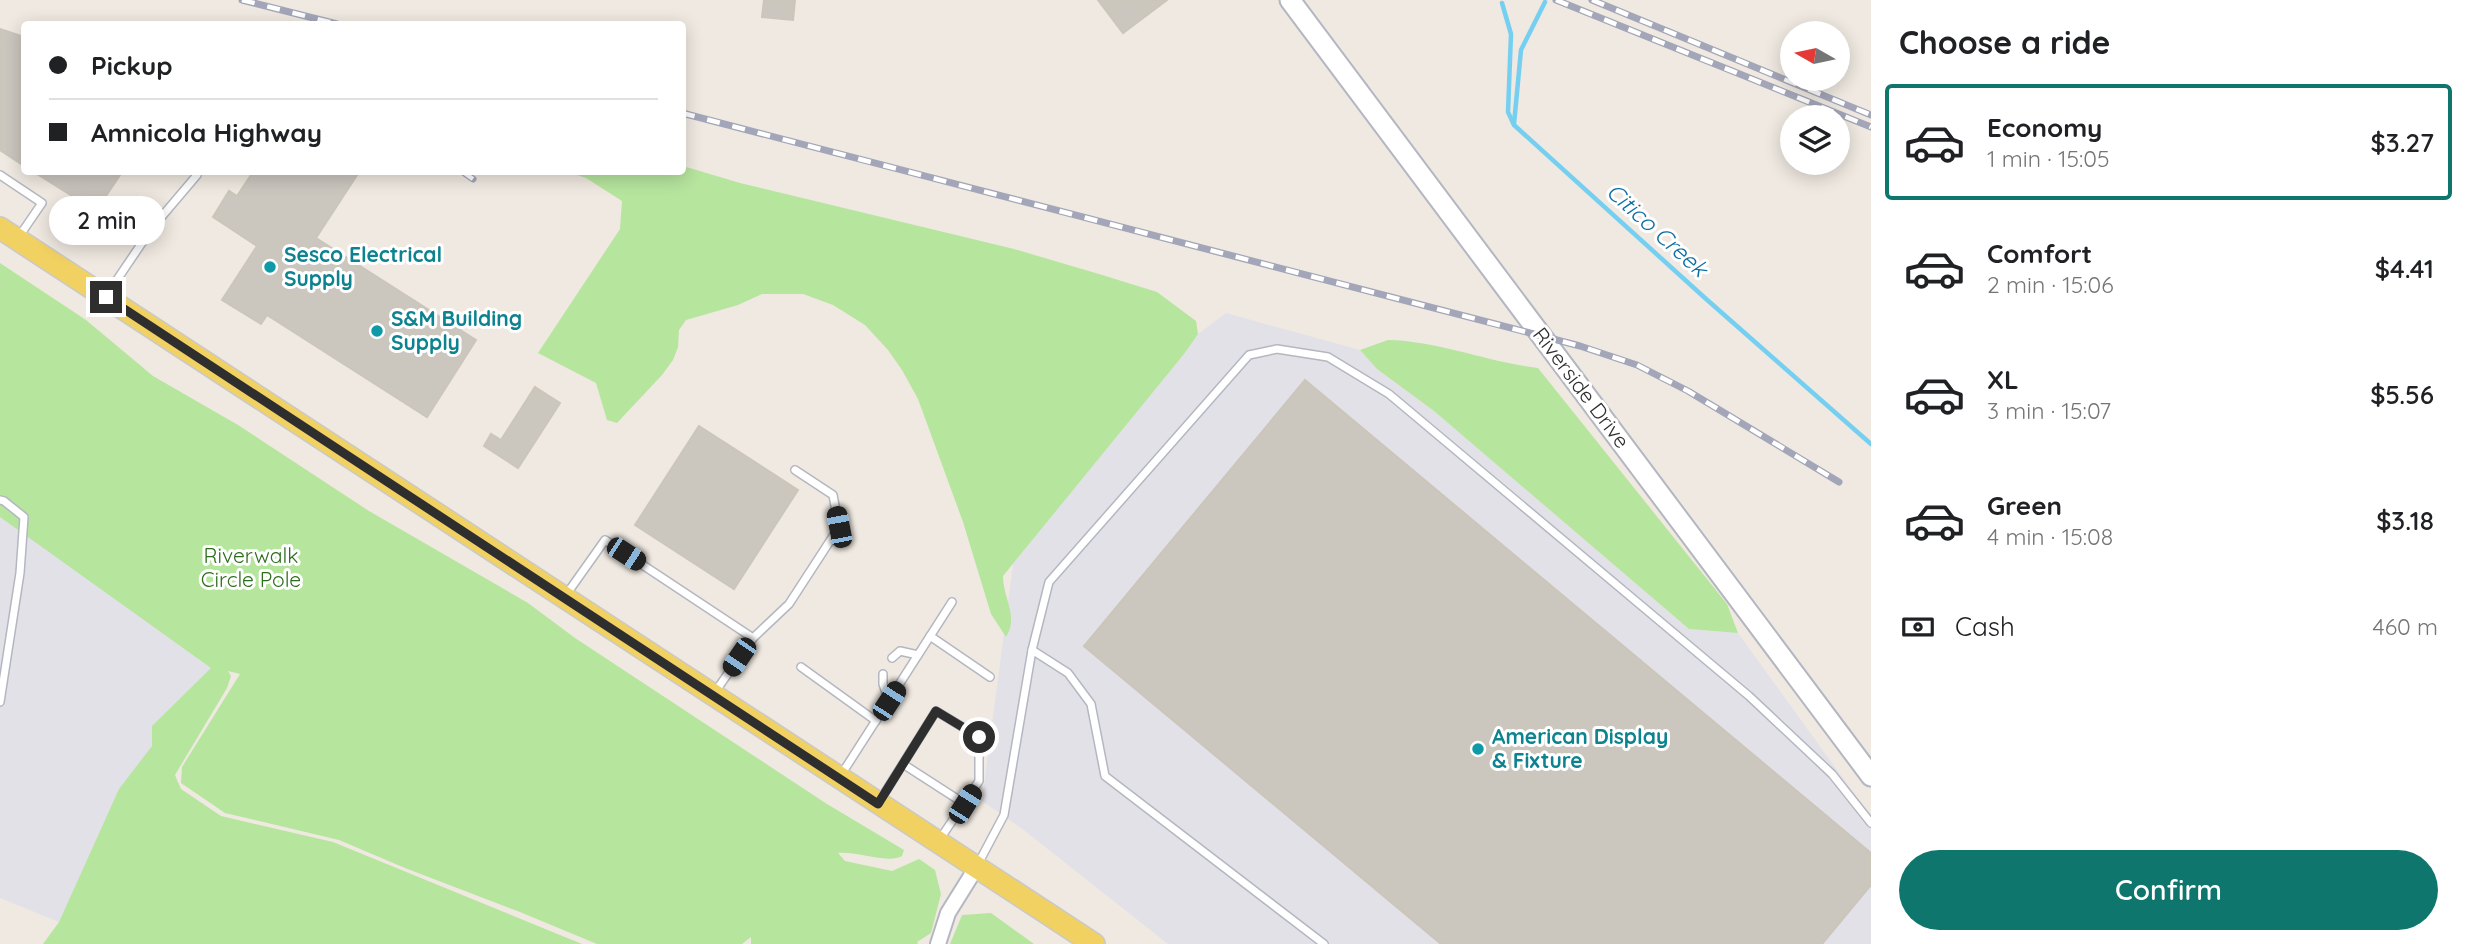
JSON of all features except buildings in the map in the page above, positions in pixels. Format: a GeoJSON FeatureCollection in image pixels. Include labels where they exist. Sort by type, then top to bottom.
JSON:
{"type":"FeatureCollection","features":[{"type":"Feature","properties":{"kind":"main road"},"geometry":{"type":"LineString","coordinates":[[9,233],[1094,944]]}},
{"type":"Feature","properties":{"kind":"street","name":"Riverside Drive"},"geometry":{"type":"LineString","coordinates":[[1290,0],[1871,776]]}},
{"type":"Feature","properties":{"kind":"street"},"geometry":{"type":"LineString","coordinates":[[938,944],[947,913],[976,868]]}},
{"type":"Feature","properties":{"kind":"lane"},"geometry":{"type":"LineString","coordinates":[[0,175],[42,203],[9,233]]}},
{"type":"Feature","properties":{"kind":"lane"},"geometry":{"type":"LineString","coordinates":[[106,297],[152,228],[197,175]]}},
{"type":"Feature","properties":{"kind":"lane"},"geometry":{"type":"LineString","coordinates":[[976,868],[1004,815],[1032,650],[1049,582],[1249,355],[1278,349],[1328,357],[1390,394],[1749,696],[1832,774],[1871,823]]}},
{"type":"Feature","properties":{"kind":"lane"},"geometry":{"type":"LineString","coordinates":[[713,695],[752,638],[789,604],[839,527],[833,495],[795,470]]}},
{"type":"Feature","properties":{"kind":"lane"},"geometry":{"type":"LineString","coordinates":[[0,500],[24,517],[20,573],[0,702]]}},
{"type":"Feature","properties":{"kind":"lane"},"geometry":{"type":"LineString","coordinates":[[565,597],[605,540],[752,638]]}},
{"type":"Feature","properties":{"kind":"lane"},"geometry":{"type":"LineString","coordinates":[[839,778],[952,602]]}},
{"type":"Feature","properties":{"kind":"lane"},"geometry":{"type":"LineString","coordinates":[[930,636],[990,677]]}},
{"type":"Feature","properties":{"kind":"lane"},"geometry":{"type":"LineString","coordinates":[[1032,650],[1068,673],[1091,704],[1105,776],[1324,944]]}},
{"type":"Feature","properties":{"kind":"lane"},"geometry":{"type":"LineString","coordinates":[[892,658],[900,651],[918,655]]}},
{"type":"Feature","properties":{"kind":"lane"},"geometry":{"type":"LineString","coordinates":[[801,667],[876,721]]}},
{"type":"Feature","properties":{"kind":"lane"},"geometry":{"type":"LineString","coordinates":[[883,674],[883,684],[889,701]]}},
{"type":"Feature","properties":{"kind":"lane"},"geometry":{"type":"LineString","coordinates":[[878,804],[936,711],[979,737],[979,781],[937,843]]}},
{"type":"Feature","properties":{"kind":"lane"},"geometry":{"type":"LineString","coordinates":[[903,764],[965,804]]}},
{"type":"Feature","properties":{"kind":"shaded area"},"geometry":{"type":"Polygon","coordinates":[[[1226,313],[1360,350],[1377,369],[1434,411],[1689,629],[1738,633],[1871,817],[1871,944],[1168,944],[1025,831],[982,801],[1013,564],[1198,334],[1226,313]]]}},
{"type":"Feature","properties":{"kind":"shaded area"},"geometry":{"type":"Polygon","coordinates":[[[0,450],[212,668],[59,922],[0,898],[0,450]]]}},
{"type":"Feature","properties":{"kind":"green space"},"geometry":{"type":"Polygon","coordinates":[[[686,167],[740,183],[1014,249],[1157,292],[1196,321],[1198,334],[1003,576],[1011,615],[1010,630],[1006,637],[991,614],[963,522],[918,399],[888,350],[865,325],[833,305],[803,294],[762,294],[738,305],[686,320],[679,330],[678,347],[673,360],[617,423],[607,420],[596,383],[538,353],[620,229],[622,201],[577,175],[686,175],[686,167]]]}},
{"type":"Feature","properties":{"kind":"green space","name":"Riverwalk Circle Pole"},"geometry":{"type":"Polygon","coordinates":[[[0,263],[86,320],[153,376],[238,425],[369,511],[528,603],[575,638],[827,804],[904,850],[902,856],[888,859],[838,853],[845,861],[892,871],[919,859],[935,870],[941,894],[931,933],[917,942],[918,944],[751,944],[751,937],[742,944],[597,944],[339,840],[225,813],[181,783],[182,767],[240,674],[228,671],[231,676],[227,688],[175,775],[181,789],[221,816],[333,842],[582,944],[43,944],[59,922],[119,789],[152,746],[152,726],[211,668],[0,517],[0,263]]]}},
{"type":"Feature","properties":{"kind":"green space"},"geometry":{"type":"Polygon","coordinates":[[[1388,340],[1426,344],[1538,368],[1727,604],[1738,633],[1689,629],[1434,411],[1377,369],[1360,350],[1388,340]]]}},
{"type":"Feature","properties":{"kind":"green space"},"geometry":{"type":"Polygon","coordinates":[[[991,913],[1034,944],[950,944],[962,915],[991,913]]]}},
{"type":"Feature","properties":{"kind":"waterway"},"geometry":{"type":"LineString","coordinates":[[1514,124],[1521,50],[1545,2]]}},
{"type":"Feature","properties":{"kind":"waterway","name":"Citico Creek"},"geometry":{"type":"LineString","coordinates":[[1502,3],[1511,34],[1508,112],[1514,125],[1871,444]]}},
{"type":"Feature","properties":{"kind":"railway"},"geometry":{"type":"LineString","coordinates":[[242,0],[325,21]]}},
{"type":"Feature","properties":{"kind":"railway"},"geometry":{"type":"LineString","coordinates":[[1556,0],[1871,127]]}},
{"type":"Feature","properties":{"kind":"railway"},"geometry":{"type":"LineString","coordinates":[[1592,0],[1871,115]]}},
{"type":"Feature","properties":{"kind":"railway"},"geometry":{"type":"LineString","coordinates":[[686,114],[1580,346],[1637,365],[1688,391],[1839,482]]}},
{"type":"Feature","properties":{"kind":"railway"},"geometry":{"type":"LineString","coordinates":[[467,175],[473,179]]}},
{"type":"Feature","properties":{"kind":"place","name":"Sesco Electrical Supply"},"geometry":{"type":"Point","coordinates":[270,267]}},
{"type":"Feature","properties":{"kind":"place","name":"S&M Building Supply"},"geometry":{"type":"Point","coordinates":[377,331]}},
{"type":"Feature","properties":{"kind":"place","name":"American Display & Fixture"},"geometry":{"type":"Point","coordinates":[1478,749]}},
{"type":"Feature","properties":{"kind":"route"},"geometry":{"type":"LineString","coordinates":[[106,297],[878,804],[936,711],[979,737]]}}]}
